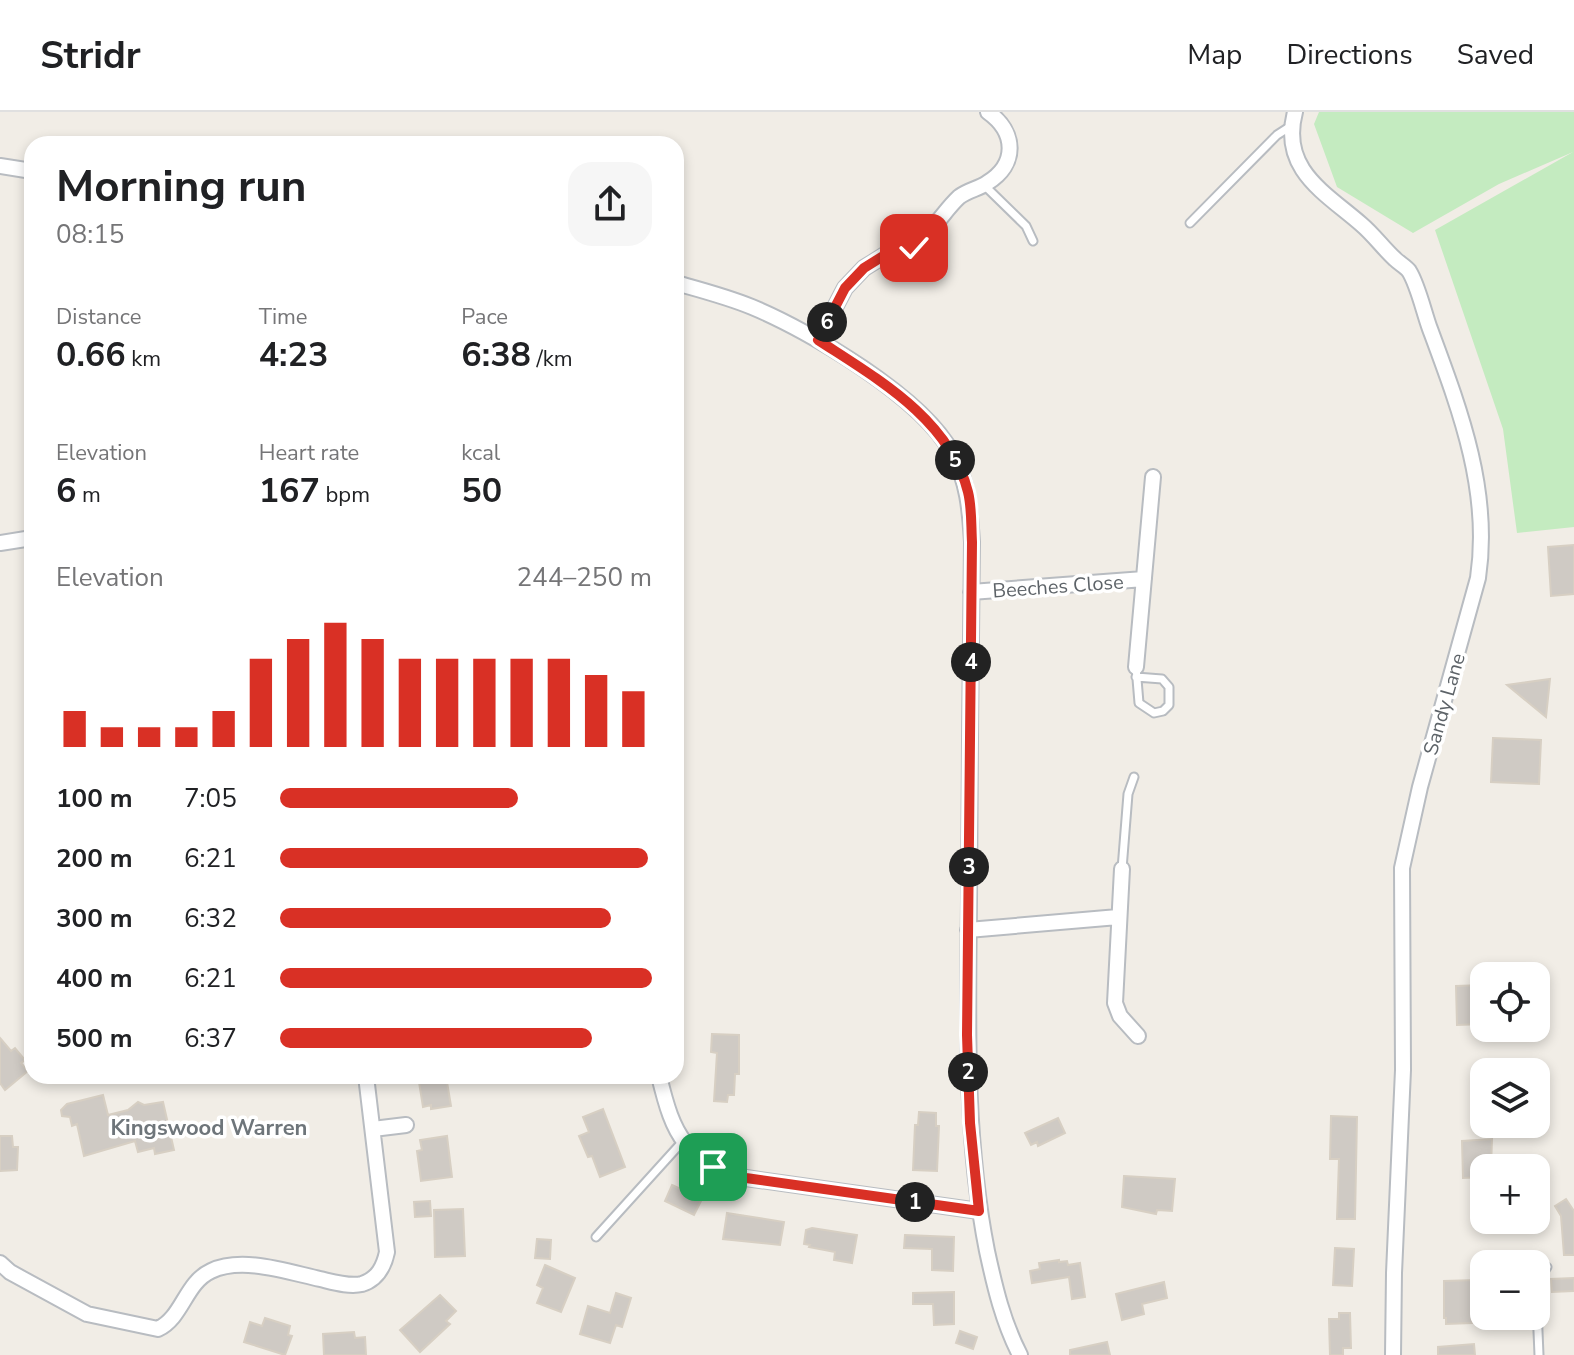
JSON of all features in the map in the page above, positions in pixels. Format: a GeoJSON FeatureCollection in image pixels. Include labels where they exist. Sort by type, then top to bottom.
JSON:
{"type":"FeatureCollection","features":[{"type":"Feature","properties":{"kind":"street"},"geometry":{"type":"LineString","coordinates":[[818,340],[845,288],[864,268],[896,248],[901,253],[909,253],[914,248],[915,240],[934,227],[963,194],[996,177],[1011,142],[1008,132],[988,112]]}},
{"type":"Feature","properties":{"kind":"street","name":"Sandy Lane"},"geometry":{"type":"LineString","coordinates":[[1293,119],[1291,140],[1294,153],[1310,180],[1409,271],[1456,399],[1470,446],[1479,494],[1481,548],[1478,578],[1420,787],[1402,868],[1403,1070],[1393,1355]]}},
{"type":"Feature","properties":{"kind":"street"},"geometry":{"type":"LineString","coordinates":[[0,166],[24,170]]}},
{"type":"Feature","properties":{"kind":"street"},"geometry":{"type":"LineString","coordinates":[[684,286],[752,307],[818,340],[887,385],[922,416],[952,452],[968,492],[972,542],[967,1035],[970,1123],[979,1211],[996,1294],[1008,1332],[1020,1355]]}},
{"type":"Feature","properties":{"kind":"street","name":"Beeches Close"},"geometry":{"type":"LineString","coordinates":[[1136,672],[1153,477]]}},
{"type":"Feature","properties":{"kind":"street"},"geometry":{"type":"LineString","coordinates":[[0,543],[24,539]]}},
{"type":"Feature","properties":{"kind":"street","name":"Beeches Close"},"geometry":{"type":"LineString","coordinates":[[971,592],[1144,579]]}},
{"type":"Feature","properties":{"kind":"street"},"geometry":{"type":"LineString","coordinates":[[1122,869],[1115,1003],[1120,1016],[1138,1036]]}},
{"type":"Feature","properties":{"kind":"street"},"geometry":{"type":"LineString","coordinates":[[968,930],[1118,917]]}},
{"type":"Feature","properties":{"kind":"street"},"geometry":{"type":"LineString","coordinates":[[3,1272],[87,1314],[158,1329],[167,1325],[198,1280],[212,1270],[252,1266],[343,1284],[361,1284],[374,1278],[384,1265],[387,1252],[367,1084]]}},
{"type":"Feature","properties":{"kind":"street"},"geometry":{"type":"LineString","coordinates":[[661,1084],[672,1123],[683,1141],[713,1167],[746,1178],[979,1211]]}},
{"type":"Feature","properties":{"kind":"street"},"geometry":{"type":"LineString","coordinates":[[373,1129],[406,1125]]}},
{"type":"Feature","properties":{"kind":"lane"},"geometry":{"type":"LineString","coordinates":[[1190,223],[1293,119]]}},
{"type":"Feature","properties":{"kind":"lane"},"geometry":{"type":"LineString","coordinates":[[984,185],[1026,226],[1033,241]]}},
{"type":"Feature","properties":{"kind":"lane"},"geometry":{"type":"LineString","coordinates":[[1136,672],[1162,679],[1169,687],[1169,705],[1163,711],[1154,713],[1139,703],[1136,672]]}},
{"type":"Feature","properties":{"kind":"lane"},"geometry":{"type":"LineString","coordinates":[[1122,869],[1128,794],[1134,777]]}},
{"type":"Feature","properties":{"kind":"lane"},"geometry":{"type":"LineString","coordinates":[[596,1237],[683,1141]]}},
{"type":"Feature","properties":{"kind":"lane"},"geometry":{"type":"LineString","coordinates":[[1538,1330],[1539,1355]]}},
{"type":"Feature","properties":{"kind":"green space"},"geometry":{"type":"Polygon","coordinates":[[[1319,112],[1574,112],[1574,527],[1517,533],[1503,429],[1435,230],[1573,152],[1499,184],[1413,233],[1337,187],[1314,124],[1319,112]]]}},
{"type":"Feature","properties":{"kind":"building"},"geometry":{"type":"Polygon","coordinates":[[[1574,545],[1574,594],[1551,596],[1548,547],[1574,545]]]}},
{"type":"Feature","properties":{"kind":"building"},"geometry":{"type":"Polygon","coordinates":[[[1550,679],[1546,717],[1507,685],[1550,679]]]}},
{"type":"Feature","properties":{"kind":"building"},"geometry":{"type":"Polygon","coordinates":[[[1493,738],[1541,740],[1539,784],[1491,782],[1493,738]]]}},
{"type":"Feature","properties":{"kind":"building"},"geometry":{"type":"Polygon","coordinates":[[[1456,986],[1470,986],[1470,1025],[1457,1025],[1456,986]]]}},
{"type":"Feature","properties":{"kind":"building"},"geometry":{"type":"Polygon","coordinates":[[[712,1034],[739,1035],[739,1074],[735,1074],[734,1095],[728,1095],[727,1102],[714,1101],[717,1053],[711,1052],[712,1034]]]}},
{"type":"Feature","properties":{"kind":"building"},"geometry":{"type":"Polygon","coordinates":[[[0,1038],[11,1051],[15,1048],[24,1059],[21,1063],[24,1074],[5,1090],[0,1083],[0,1038]]]}},
{"type":"Feature","properties":{"kind":"building"},"geometry":{"type":"Polygon","coordinates":[[[419,1084],[447,1084],[451,1106],[423,1107],[419,1084]]]}},
{"type":"Feature","properties":{"kind":"building"},"geometry":{"type":"Polygon","coordinates":[[[103,1095],[108,1115],[128,1110],[138,1102],[144,1105],[163,1102],[174,1150],[155,1154],[154,1148],[138,1152],[135,1141],[84,1156],[77,1124],[72,1126],[70,1117],[62,1116],[61,1110],[67,1104],[103,1095]]]}},
{"type":"Feature","properties":{"kind":"building"},"geometry":{"type":"Polygon","coordinates":[[[603,1109],[625,1167],[600,1177],[592,1156],[588,1157],[579,1136],[589,1132],[583,1117],[603,1109]]]}},
{"type":"Feature","properties":{"kind":"building"},"geometry":{"type":"Polygon","coordinates":[[[919,1112],[936,1113],[936,1126],[939,1126],[937,1171],[913,1170],[915,1125],[918,1125],[919,1112]]]}},
{"type":"Feature","properties":{"kind":"building"},"geometry":{"type":"Polygon","coordinates":[[[1331,1116],[1357,1117],[1355,1219],[1337,1219],[1339,1159],[1330,1159],[1331,1116]]]}},
{"type":"Feature","properties":{"kind":"building"},"geometry":{"type":"Polygon","coordinates":[[[1058,1118],[1065,1133],[1038,1146],[1037,1142],[1031,1145],[1025,1133],[1058,1118]]]}},
{"type":"Feature","properties":{"kind":"building"},"geometry":{"type":"Polygon","coordinates":[[[0,1136],[12,1136],[13,1147],[18,1147],[17,1170],[0,1171],[0,1136]]]}},
{"type":"Feature","properties":{"kind":"building"},"geometry":{"type":"Polygon","coordinates":[[[447,1136],[452,1177],[421,1181],[417,1151],[422,1150],[420,1140],[447,1136]]]}},
{"type":"Feature","properties":{"kind":"building"},"geometry":{"type":"Polygon","coordinates":[[[1492,1139],[1491,1154],[1470,1154],[1470,1178],[1463,1178],[1462,1141],[1492,1139]]]}},
{"type":"Feature","properties":{"kind":"building"},"geometry":{"type":"Polygon","coordinates":[[[1124,1176],[1175,1179],[1172,1211],[1157,1210],[1156,1214],[1122,1207],[1124,1176]]]}},
{"type":"Feature","properties":{"kind":"building"},"geometry":{"type":"Polygon","coordinates":[[[672,1185],[702,1199],[694,1215],[665,1201],[672,1185]]]}},
{"type":"Feature","properties":{"kind":"building"},"geometry":{"type":"Polygon","coordinates":[[[1566,1199],[1574,1211],[1574,1255],[1564,1255],[1561,1216],[1555,1206],[1566,1199]]]}},
{"type":"Feature","properties":{"kind":"building"},"geometry":{"type":"Polygon","coordinates":[[[430,1201],[431,1216],[415,1217],[414,1202],[430,1201]]]}},
{"type":"Feature","properties":{"kind":"building"},"geometry":{"type":"Polygon","coordinates":[[[463,1209],[465,1256],[435,1257],[434,1210],[463,1209]]]}},
{"type":"Feature","properties":{"kind":"building"},"geometry":{"type":"Polygon","coordinates":[[[727,1213],[784,1222],[780,1245],[723,1239],[727,1213]]]}},
{"type":"Feature","properties":{"kind":"building"},"geometry":{"type":"Polygon","coordinates":[[[812,1228],[857,1235],[852,1263],[834,1260],[835,1252],[804,1244],[806,1230],[812,1228]]]}},
{"type":"Feature","properties":{"kind":"building"},"geometry":{"type":"Polygon","coordinates":[[[905,1235],[954,1237],[953,1271],[932,1270],[932,1249],[904,1248],[905,1235]]]}},
{"type":"Feature","properties":{"kind":"building"},"geometry":{"type":"Polygon","coordinates":[[[537,1239],[551,1240],[550,1259],[535,1258],[537,1239]]]}},
{"type":"Feature","properties":{"kind":"building"},"geometry":{"type":"Polygon","coordinates":[[[1335,1248],[1354,1249],[1352,1286],[1333,1285],[1335,1248]]]}},
{"type":"Feature","properties":{"kind":"building"},"geometry":{"type":"Polygon","coordinates":[[[1067,1261],[1068,1265],[1080,1263],[1085,1297],[1072,1299],[1069,1277],[1032,1283],[1030,1271],[1040,1269],[1039,1263],[1067,1261]]]}},
{"type":"Feature","properties":{"kind":"building"},"geometry":{"type":"Polygon","coordinates":[[[545,1265],[575,1278],[561,1312],[537,1303],[543,1288],[537,1285],[545,1265]]]}},
{"type":"Feature","properties":{"kind":"building"},"geometry":{"type":"Polygon","coordinates":[[[1574,1278],[1574,1291],[1552,1292],[1551,1279],[1574,1278]]]}},
{"type":"Feature","properties":{"kind":"building"},"geometry":{"type":"Polygon","coordinates":[[[1470,1280],[1470,1323],[1446,1324],[1444,1281],[1470,1280]]]}},
{"type":"Feature","properties":{"kind":"building"},"geometry":{"type":"Polygon","coordinates":[[[1164,1282],[1167,1298],[1142,1304],[1144,1314],[1122,1320],[1116,1294],[1164,1282]]]}},
{"type":"Feature","properties":{"kind":"building"},"geometry":{"type":"Polygon","coordinates":[[[954,1292],[954,1324],[934,1325],[933,1304],[913,1304],[913,1293],[954,1292]]]}},
{"type":"Feature","properties":{"kind":"building"},"geometry":{"type":"Polygon","coordinates":[[[616,1293],[631,1298],[622,1327],[616,1325],[610,1343],[580,1334],[588,1306],[610,1313],[616,1293]]]}},
{"type":"Feature","properties":{"kind":"building"},"geometry":{"type":"Polygon","coordinates":[[[440,1295],[456,1311],[446,1321],[450,1324],[420,1352],[400,1330],[440,1295]]]}},
{"type":"Feature","properties":{"kind":"building"},"geometry":{"type":"Polygon","coordinates":[[[1339,1313],[1350,1313],[1351,1348],[1343,1348],[1343,1355],[1330,1355],[1329,1319],[1339,1319],[1339,1313]]]}},
{"type":"Feature","properties":{"kind":"building"},"geometry":{"type":"Polygon","coordinates":[[[265,1318],[290,1326],[288,1335],[292,1336],[285,1355],[244,1342],[250,1322],[262,1326],[265,1318]]]}},
{"type":"Feature","properties":{"kind":"building"},"geometry":{"type":"Polygon","coordinates":[[[960,1331],[977,1337],[973,1349],[956,1343],[960,1331]]]}},
{"type":"Feature","properties":{"kind":"building"},"geometry":{"type":"Polygon","coordinates":[[[354,1332],[355,1338],[365,1337],[366,1355],[324,1355],[323,1334],[354,1332]]]}},
{"type":"Feature","properties":{"kind":"building"},"geometry":{"type":"Polygon","coordinates":[[[1107,1342],[1110,1355],[1070,1355],[1070,1350],[1107,1342]]]}},
{"type":"Feature","properties":{"kind":"building"},"geometry":{"type":"Polygon","coordinates":[[[1474,1344],[1475,1355],[1438,1355],[1438,1347],[1474,1344]]]}},
{"type":"Feature","properties":{"kind":"district","name":"Kingswood Warren"},"geometry":{"type":"Point","coordinates":[209,1127]}},
{"type":"Feature","properties":{"kind":"route"},"geometry":{"type":"LineString","coordinates":[[713,1167],[746,1178],[979,1211],[970,1123],[967,1035],[972,542],[968,492],[952,452],[922,416],[887,385],[818,340],[845,288],[864,268],[896,248],[901,253],[909,253],[914,248]]}}]}
